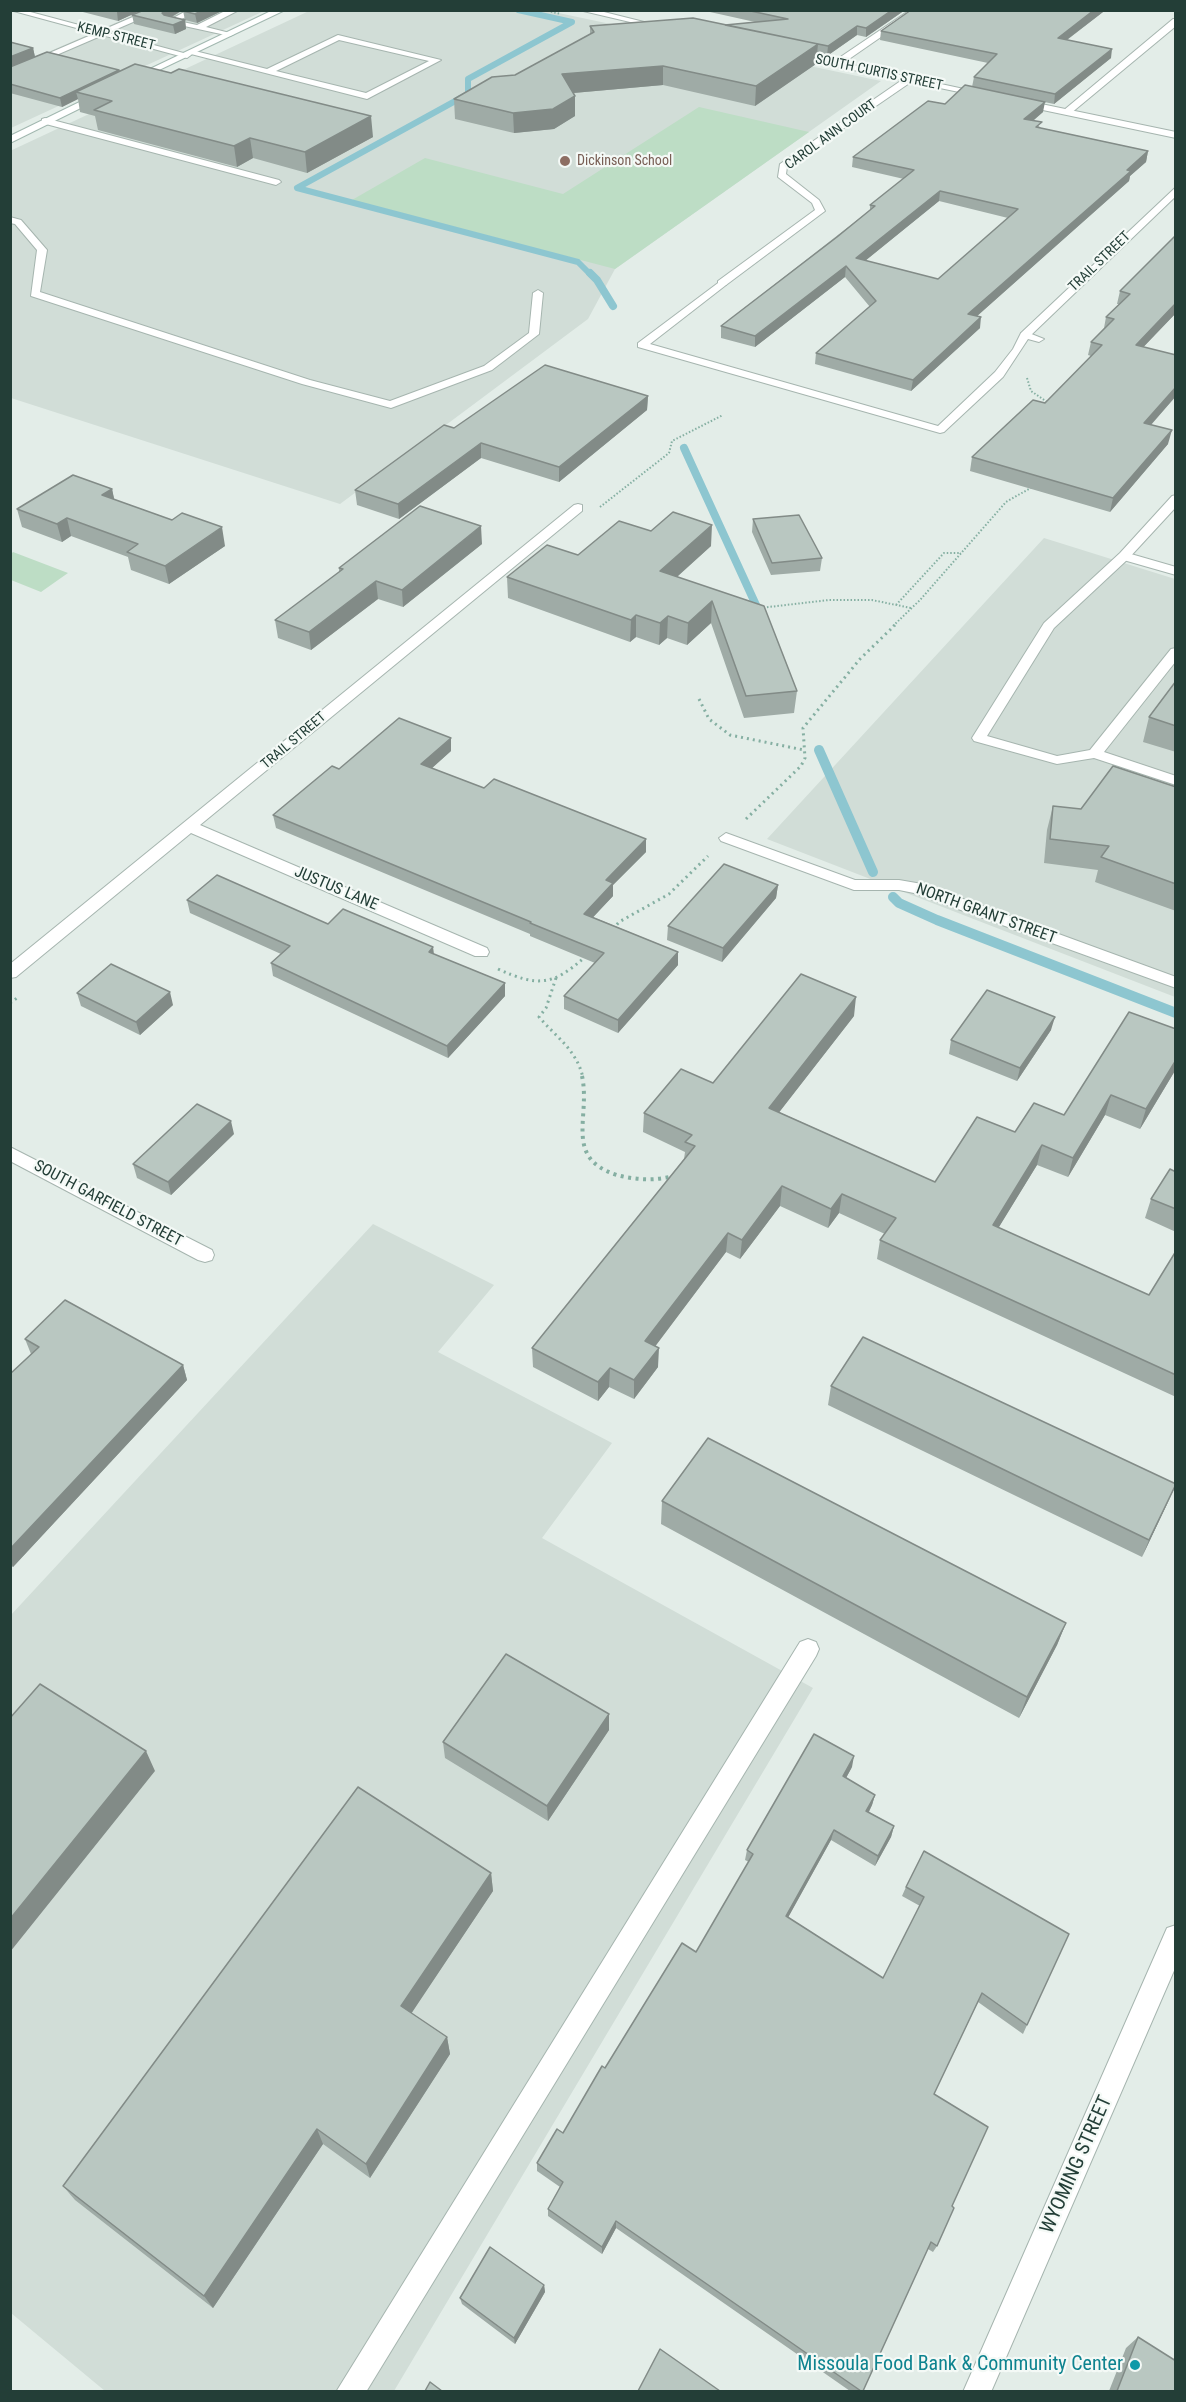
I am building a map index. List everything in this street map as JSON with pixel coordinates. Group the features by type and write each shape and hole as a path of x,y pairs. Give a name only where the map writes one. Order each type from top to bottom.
{"street":[{"name":"KEMP STREET","path":"11,10 367,96 437,60 338,37 268,72"},
{"path":"10,73 106,34 157,10"},
{"path":"195,10 170,22 230,34"},
{"path":"197,28 235,10"},
{"path":"122,84 281,10"},
{"path":"583,10 610,13 667,28"},
{"path":"836,64 916,10"},
{"path":"1067,112 1176,21"},
{"name":"SOUTH CURTIS STREET","path":"780,52 988,95"},
{"name":"CAROL ANN COURT","path":"722,283 820,211 816,202 780,175 783,166 909,79"},
{"path":"10,140 111,89"},
{"path":"1010,100 1176,135"},
{"path":"45,121 276,183"},
{"name":"TRAIL STREET","path":"722,283 642,345 940,430 1006,366 1018,351 1025,335 1176,190"},
{"path":"10,220 18,222 42,250 35,294 306,382 391,405 488,369 534,334 538,293"},
{"path":"1025,335 1039,339"},
{"path":"1176,499 1124,556 1049,626 980,738 1057,760 1095,754 1176,781"},
{"name":"TRAIL STREET","path":"10,974 578,508"},
{"path":"1124,556 1176,571"},
{"path":"1095,754 1176,652"},
{"path":"1160,673 1176,678"},
{"name":"JUSTUS LANE","path":"191,827 481,952"},
{"name":"NORTH GRANT STREET","path":"726,838 854,885 899,885 917,888 1176,983"},
{"name":"SOUTH GARFIELD STREET","path":"10,1153 204,1255"},
{"path":"350,2391 808,1648"},
{"name":"WYOMING STREET","path":"977,2391 1176,1938"}],"path":[{"path":"1039,339 1027,364 1027,383 1038,398 1056,407"},
{"path":"593,513 669,453 672,441 723,416"},
{"path":"611,930 619,922 669,894 801,766 805,758 803,728 860,659 911,609 1006,502 1038,484"},
{"path":"896,605 944,553 961,553"},
{"path":"757,608 829,600 872,600 911,609"},
{"path":"699,699 709,718 730,735 804,750"},
{"path":"481,952 493,968 520,980 542,984 569,972 588,954"},
{"path":"556,978 546,1008 539,1017 572,1050 580,1067 586,1097 581,1146 590,1163 612,1174 636,1178 667,1179 682,1173"}],"shaded area":[{"path":"143,11 264,11 11,128 11,68"},
{"path":"309,11 549,11 881,81 615,269 588,319 340,504 11,398 10,151"},
{"path":"1044,538 1175,579 1175,997 767,839"},
{"path":"373,1224 494,1285 438,1352 612,1443 542,1538 813,1688 394,2391 105,2391 11,2313 10,1616"}],"green space":[{"path":"699,107 809,132 615,269 352,200 425,158 563,194"},
{"path":"13,552 68,573 41,592 11,580 11,554"}],"building":[{"path":"144,10 166,10 162,13 164,15 185,20 173,25 132,15"},
{"path":"203,10 195,14 183,11"},
{"path":"746,10 892,10 866,28 857,26 828,46 725,25 788,19"},
{"path":"911,10 1094,10 1058,38 1112,49 1055,94 974,77 997,54 881,31"},
{"path":"693,18 818,44 756,86 663,66 562,74 575,96 553,109 513,113 454,99 492,77 515,75 594,32 590,26"},
{"path":"10,42 33,48 10,57"},
{"path":"47,52 119,70 60,98 10,84 10,67"},
{"path":"135,64 171,73 179,69 371,116 305,152 250,138 234,146 94,110 112,101 76,92"},
{"path":"965,85 1045,102 1024,119 1042,122 1036,127 1148,151 1127,170 1131,171 968,314 981,317 913,380 816,353 876,301 846,266 755,336 721,326 837,237 875,206 870,205 914,170 853,157 928,101 945,104","holes":["940,191 1018,209 938,279 856,258"]},
{"path":"1176,235 1176,303 1136,345 1176,355 1176,387 1144,423 1172,430 1113,498 972,457 1033,400 1045,403 1102,345 1091,342 1114,319 1106,317 1130,294 1120,291"},
{"path":"545,365 648,396 559,467 481,443 398,504 355,490 444,425 454,428"},
{"path":"73,475 112,489 102,495 172,520 182,513 222,527 165,566 127,552 138,544 67,518 57,524 17,509"},
{"path":"420,506 481,526 402,590 376,581 309,632 275,620 343,569 339,568"},
{"path":"673,512 712,525 660,571 764,606 797,691 746,696 712,601 688,623 668,616 660,623 636,615 631,620 507,577 547,545 578,555 619,521 651,531"},
{"path":"799,515 822,558 772,563 753,519"},
{"path":"1176,681 1176,726 1149,717"},
{"path":"399,718 451,738 421,764 484,788 494,779 646,839 606,880 613,883 584,914 678,952 618,1020 564,996 604,953 273,815 332,766 339,769"},
{"path":"1113,766 1176,787 1176,884 1101,857 1109,846 1050,839 1053,806 1081,809"},
{"path":"724,864 778,885 723,948 668,926"},
{"path":"217,875 328,924 343,909 433,947 429,952 505,983 447,1046 271,963 290,946 187,900"},
{"path":"111,964 170,992 136,1022 77,993"},
{"path":"801,974 856,997 769,1108 935,1182 977,1117 1015,1132 1034,1103 1064,1115 1129,1012 1176,1029 1176,1060 1146,1109 1111,1095 1073,1158 1042,1145 993,1225 1149,1295 1176,1251 1176,1375 880,1240 896,1218 842,1194 831,1209 782,1186 742,1240 728,1233 645,1341 659,1348 634,1380 610,1368 598,1382 532,1348 695,1146 685,1142 692,1135 644,1113 681,1069 713,1083"},
{"path":"987,990 1055,1017 1020,1068 951,1040"},
{"path":"197,1104 231,1121 168,1182 133,1164"},
{"path":"1170,1169 1176,1172 1176,1209 1151,1199"},
{"path":"65,1300 183,1365 10,1549 10,1374 39,1347 25,1339"},
{"path":"863,1337 1176,1484 1149,1540 831,1386"},
{"path":"708,1438 1066,1623 1027,1697 662,1501"},
{"path":"506,1654 609,1714 547,1806 443,1742"},
{"path":"40,1684 146,1751 10,1919 10,1718"},
{"path":"814,1734 854,1756 843,1776 875,1795 866,1811 894,1826 878,1856 834,1830 786,1916 883,1978 924,1897 906,1887 924,1851 1069,1934 1027,2025 982,1993 934,2094 988,2127 952,2206 954,2208 937,2246 931,2242 863,2391 616,2221 602,2247 548,2209 563,2182 537,2163 557,2129 563,2133 602,2066 605,2068 682,1943 696,1952 753,1854 747,1850"},
{"path":"358,1787 491,1873 401,2006 447,2037 366,2164 317,2129 204,2296 63,2186"},
{"path":"490,2247 544,2285 514,2338 460,2298"},
{"name":"Missoula Food Bank & Community Center","path":"1138,2337 1176,2361 1176,2391 1117,2391"},
{"path":"660,2349 720,2391 638,2391"},
{"path":"430,2382 442,2391 425,2391"}],"waterway":[{"path":"518,10 572,22 468,79 468,94 297,188 578,262 591,275"},
{"path":"590,273 613,306"},
{"path":"684,448 761,616"},
{"path":"819,750 873,872"},
{"path":"893,897 899,903 937,920 1176,1013"}],"place":[{"name":"Dickinson School","path":"565,161"},
{"name":"Missoula Food Bank & Community Center","path":"1135,2365"}]}
